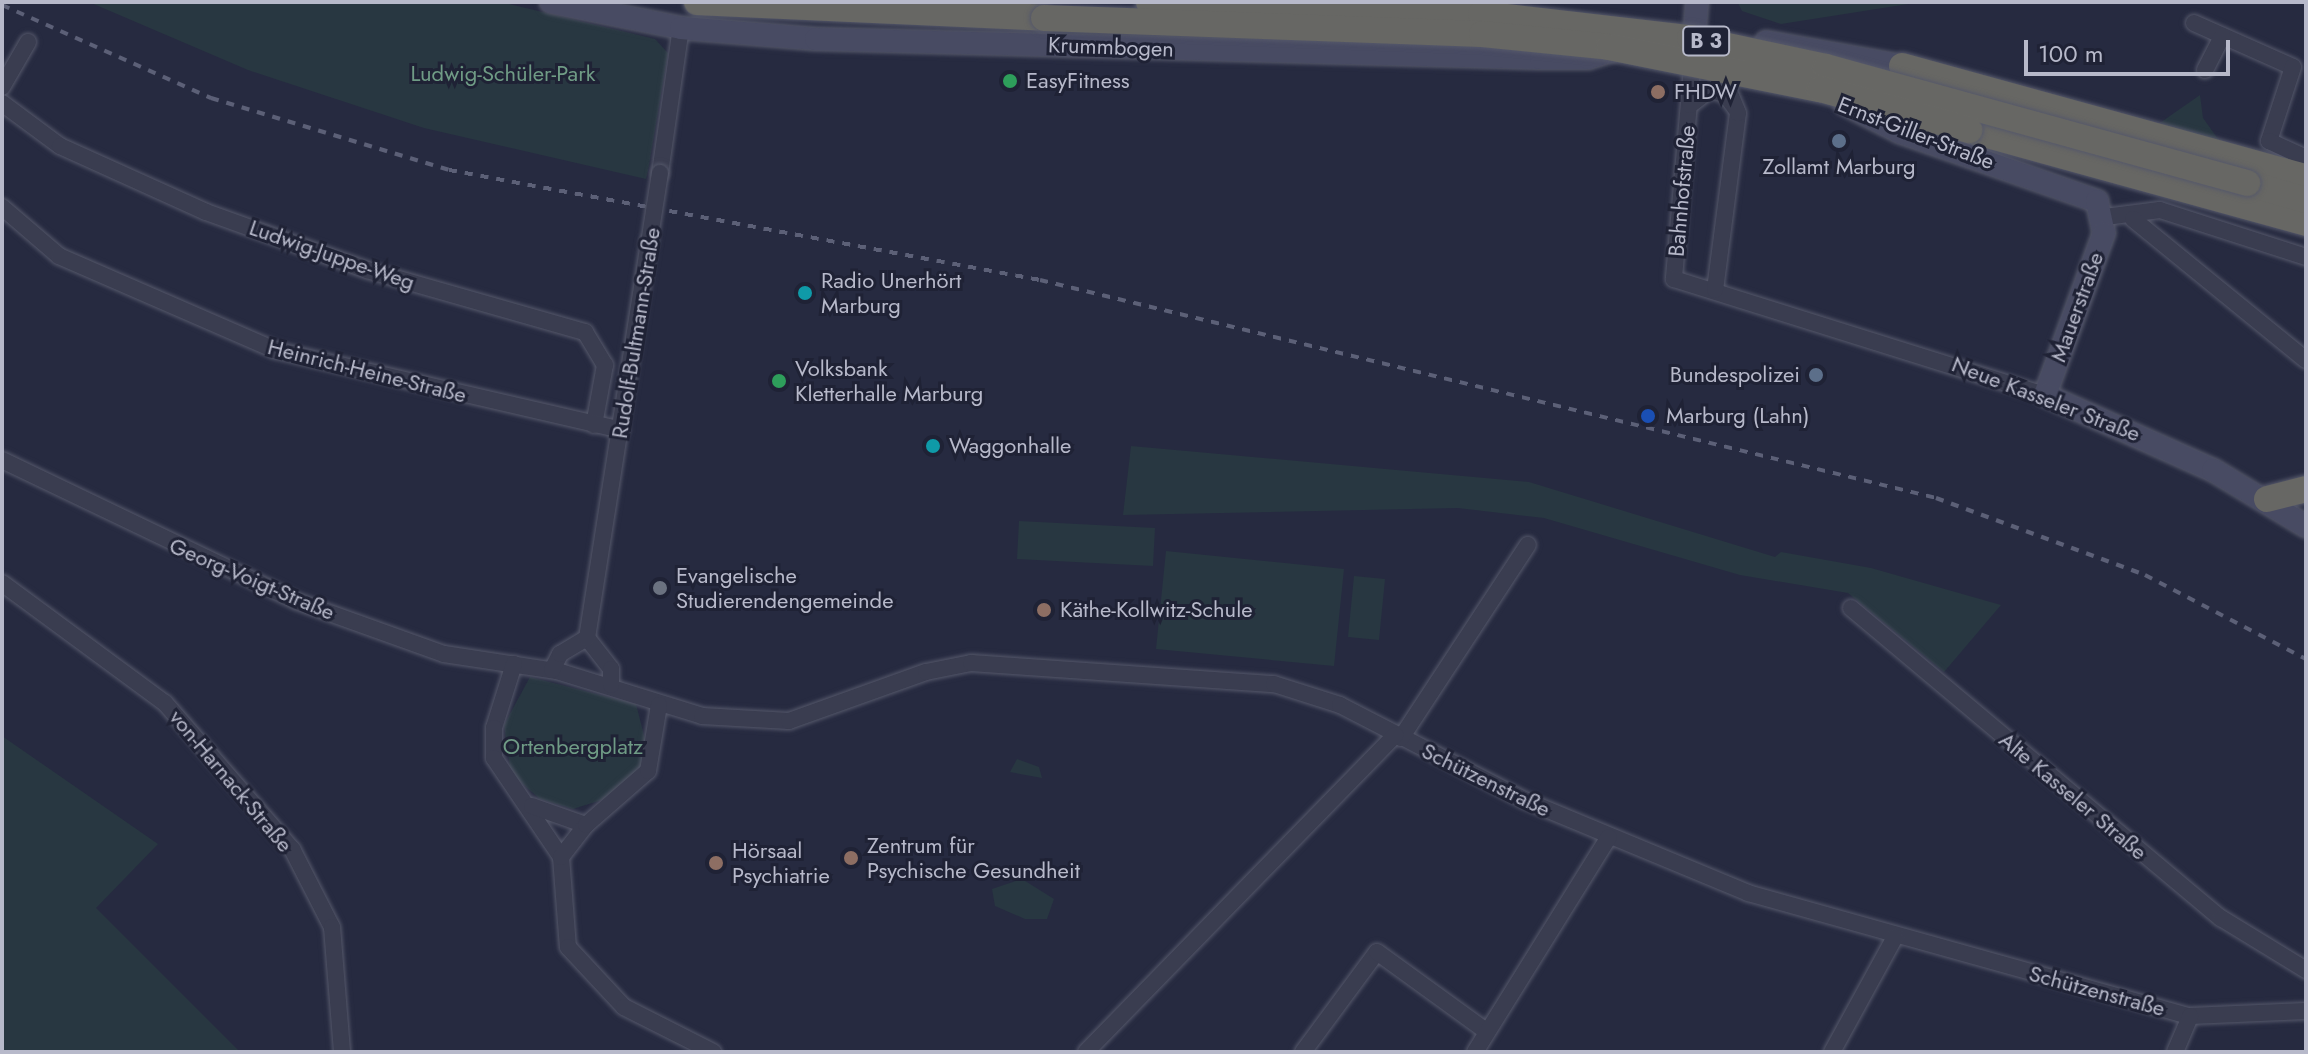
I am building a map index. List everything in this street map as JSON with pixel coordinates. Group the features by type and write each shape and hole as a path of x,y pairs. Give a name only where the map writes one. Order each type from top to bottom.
{"highway":[{"name":"B 3","path":"697,2 1482,34 1609,47 1820,89 2247,199 2306,200"},
{"name":"B 3","path":"1149,2 1481,14 1690,38 1868,78 2247,199 2306,223"},
{"path":"1439,4 1612,32"},
{"path":"1902,66 2306,177"},
{"path":"2247,199 2306,237"},
{"path":"2267,499 2306,491 2302,519"}],"main road":[{"name":"Krummbogen","path":"551,2 681,28 816,39 1541,58 1588,58 1696,27"},
{"name":"Krummbogen","path":"1541,58 1612,32 1696,27"},
{"path":"1696,27 1902,66 1950,149"},
{"name":"Ernst-Giller-Straße","path":"1696,27 1722,74 1855,107 1950,149 2074,190 2097,201 2105,217"},
{"name":"Mauerstraße","path":"2045,395 2105,217"},
{"name":"Neue Kasseler Straße","path":"2045,395 2267,499 2302,519"}],"street":[{"path":"2194,23 2293,67 2269,141 2306,158"},
{"name":"Bahnhofstraße","path":"1696,27 1674,279 1770,307"},
{"name":"Rudolf-Bultmann-Straße","path":"587,638 681,28"},
{"path":"2205,70 2222,36"},
{"path":"2,87 28,42"},
{"name":"Bahnhofstraße","path":"1715,290 1738,113 1722,74"},
{"name":"Bahnhofstraße","path":"1689,106 1710,90 1725,94 1738,113"},
{"name":"Ludwig-Juppe-Weg","path":"2,103 60,146 206,212 367,270 585,332 605,365 594,425"},
{"name":"Heinrich-Heine-Straße","path":"2,207 85,269 275,350 621,430"},
{"path":"2105,217 2133,219 2160,210 2306,257"},
{"path":"2133,219 2306,360"},
{"name":"Neue Kasseler Straße","path":"1770,307 2045,395"},
{"name":"Georg-Voigt-Straße","path":"2,460 296,601 444,654 514,664"},
{"path":"1086,1052 1398,737 1528,545"},
{"name":"von-Harnack-Straße","path":"2,583 165,703 292,849 332,927 342,1052"},
{"name":"Alte Kasseler Straße","path":"1851,608 2221,918 2306,970"},
{"path":"552,670 560,654 587,638 611,669 611,685"},
{"name":"Schützenstraße","path":"659,705 741,722 789,721 939,668 1009,662 1274,684 1325,698 1398,737 1609,837 1748,893 1895,937 2190,1016 2305,1005"},
{"path":"561,857 586,825 648,771 659,705 611,685 514,664 494,728 494,758 561,857 562,924 574,958 624,1007 713,1052"},
{"path":"527,803 586,825"},
{"path":"1475,1052 1609,837"},
{"path":"1832,1052 1895,937"},
{"path":"1303,1052 1377,952 1486,1031"},
{"path":"2175,1052 2190,1016"}],"green space":[{"name":"Ludwig-Schüler-Park","path":"89,2 501,2 655,39 668,53 646,179 424,128 248,70"},
{"path":"1921,2 1781,24 1742,11 1738,3"},
{"path":"2200,95 2203,118 2223,146 2154,127"},
{"path":"1131,446 1529,482 1775,557 1781,552 1871,568 2001,605 1944,672 1848,593 1740,575 1544,518 1458,508 1123,515"},
{"path":"1019,521 1155,528 1153,566 1017,559"},
{"path":"1166,551 1344,569 1334,666 1156,649"},
{"path":"1354,576 1385,579 1379,640 1348,637"},
{"name":"Ortenbergplatz","path":"530,677 636,704 646,743 641,767 621,794 573,809 540,799 511,774 504,725"},
{"path":"2,736 158,844 96,908 240,1052 2,1052"},
{"path":"1017,759 1039,767 1042,778 1010,772"},
{"path":"1022,879 1054,899 1047,919 1025,919 995,906 992,889"}],"railway":[{"path":"2,5 211,98 449,170 1040,280 1936,498 2145,575 2306,659"}],"place":[{"name":"EasyFitness","path":"1010,81"},
{"name":"FHDW","path":"1658,92"},
{"name":"Zollamt Marburg","path":"1839,141"},
{"name":"Radio Unerhört Marburg","path":"805,293"},
{"name":"Bundespolizei","path":"1816,375"},
{"name":"Volksbank Kletterhalle Marburg","path":"779,381"},
{"name":"Marburg (Lahn)","path":"1648,416"},
{"name":"Waggonhalle","path":"933,446"},
{"name":"Evangelische Studierendengemeinde","path":"660,588"},
{"name":"Käthe-Kollwitz-Schule","path":"1044,610"},
{"name":"Zentrum für Psychische Gesundheit","path":"851,858"},
{"name":"Hörsaal Psychiatrie","path":"716,863"}]}
